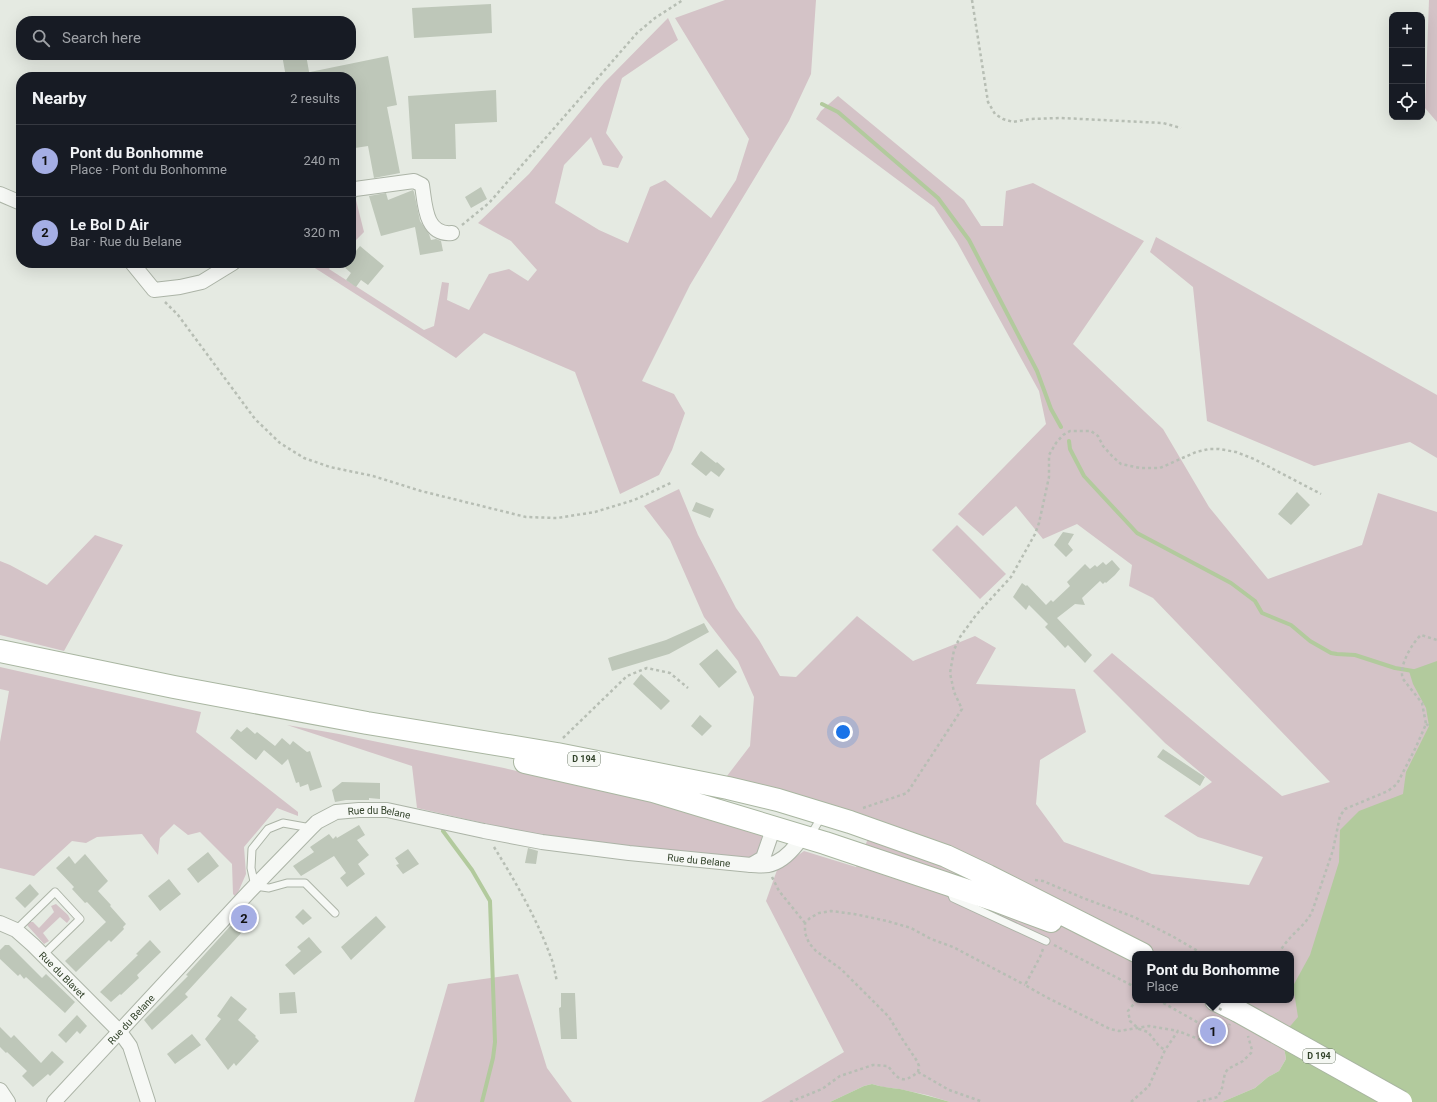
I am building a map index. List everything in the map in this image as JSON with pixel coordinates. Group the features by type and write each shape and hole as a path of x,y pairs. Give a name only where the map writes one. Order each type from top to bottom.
{"main road":[{"name":"D 194","path":"1132,958 1078,931 992,899 948,884 803,841 653,791 459,747 112,682 0,651 174,688 366,723 557,754 728,788 778,800 946,856 1136,951"},
{"name":"D 194","path":"1220,1003 1230,1010 1401,1102"}],"street":[{"path":"356,189 414,181 422,185 429,221 436,230 444,234 452,233"},
{"path":"0,194 16,201"},
{"path":"138,268 154,290 180,287 202,282 225,268"},
{"name":"Rue du Belane","path":"54,1102 311,828 317,822 336,812 387,810 484,831 558,844 629,853 766,866"},
{"path":"751,865 763,858 771,835"},
{"path":"766,866 772,864 787,854 803,841"},
{"name":"Rue du Blavet","path":"0,924 16,930 120,1032 130,1046 148,1102"},
{"path":"0,1090 8,1102"}],"lane":[{"path":"803,841 823,814"},
{"path":"311,828 283,823 268,829 252,849 251,868 255,886 269,888 287,883 305,883 335,913"},
{"path":"948,884 953,898 1046,941"},
{"path":"16,930 55,892 80,919 43,955"}],"path":[{"path":"452,233 489,203 637,33 655,18 683,0"},
{"path":"972,0 988,102 995,114 1003,119 1013,122 1030,119 1061,118 1163,123 1181,128"},
{"path":"154,290 178,315 255,419 280,443 304,458 330,467 373,476 421,491 526,518 557,518 595,512 634,500 673,482"},
{"path":"856,810 907,794 962,709 954,692 950,673 954,650 960,637 976,615 1011,577 1035,534 1039,523 1049,477 1049,455 1063,435 1070,431 1091,431 1098,436 1103,446 1121,464 1140,468 1160,468 1196,452 1209,449 1236,452 1254,459 1321,494"},
{"path":"1281,951 1286,942 1312,912 1333,850 1340,816 1345,809 1388,791 1396,784 1416,747 1426,724 1422,703 1402,679 1401,675 1404,660 1416,639 1420,635 1437,640"},
{"path":"557,754 564,736 627,676 647,668 670,673 688,688"},
{"path":"1426,724 1431,728"},
{"path":"484,831 513,877 536,922 551,957 557,982"},
{"path":"766,866 779,891 805,923"},
{"path":"1028,879 1043,881 1134,917 1198,951"},
{"path":"790,1102 822,1089 840,1076 873,1065 888,1066 896,1077 902,1079 911,1078 918,1072 919,1066 917,1060 900,1037 889,1017 841,969 816,951 809,943 804,933 805,923 819,913 831,911 854,914 911,928 931,939 953,947 1025,984 1046,997 1110,1029 1119,1031 1139,1029 1149,1026 1178,1031 1211,1044 1216,1044 1230,1010"},
{"path":"1025,984 1040,957 1046,941 1132,985"},
{"path":"1135,1003 1128,1011 1130,1021 1139,1029 1148,1032 1159,1046 1165,1050"},
{"path":"1163,1003 1213,1031"},
{"path":"1197,1102 1218,1097 1222,1088 1224,1073 1251,1053 1252,1050 1248,1030"},
{"path":"1131,1102 1149,1086 1165,1050 1178,1031"},
{"path":"918,1072 949,1090 983,1102"}],"shaded area":[{"path":"725,0 816,0 811,74 789,121 690,285 642,381 674,394 685,413 672,450 659,475 620,494 575,372 484,333 456,358 315,268 330,268 329,269 424,330 434,326 442,282 449,283 447,300 469,310 489,274 509,269 528,281 537,270 511,241 478,223 529,174 604,83 668,18 678,40 622,78 606,133 623,157 618,168 603,165 591,137 564,165 555,203 599,230 628,243 650,187 665,180 711,218 736,180 749,139 675,18"},
{"path":"1429,0 1437,0 1437,122 1425,108"},
{"path":"838,96 964,200 981,226 1003,226 1006,191 1033,183 1144,241 1073,344 1163,429 1209,507 1268,579 1362,545 1378,493 1437,512 1437,924 1284,1047 1286,1059 1279,1071 1268,1077 1255,1088 1222,1102 950,1102 927,1095 872,1084 864,1086 830,1102 761,1102 844,1052 766,901 777,870 804,851 856,867 876,820 727,776 750,746 754,697 738,661 704,617 670,540 644,506 679,489 698,535 736,608 759,640 780,676 796,677 857,616 913,661 975,636 996,648 976,684 1075,689 1086,732 1040,760 1036,804 1064,842 1152,874 1249,885 1263,857 1198,837 1164,816 1212,782 1165,743 1093,671 1112,653 1282,796 1330,782 1153,598 1129,586 1132,565 1077,524 1043,539 1016,506 983,536 958,514 1046,424 1039,391 957,242 934,207 816,119 821,111"},
{"path":"356,200 364,232 356,240"},
{"path":"1156,237 1437,395 1437,458 1410,442 1314,466 1207,421 1193,287 1150,252"},
{"path":"957,525 1006,574 980,599 932,550"},
{"path":"95,535 123,545 64,651 0,635 0,561 47,585"},
{"path":"1437,661 1437,1102 1222,1102 1255,1088 1268,1077 1279,1071 1286,1059 1284,1047 1286,1031 1298,1017 1294,984 1310,955 1339,862 1340,830 1359,811 1403,794 1406,772 1429,726 1426,708 1413,684 1409,671"},
{"path":"0,667 201,712 196,732 298,812 298,816 277,808 244,847 246,874 236,897 233,894 232,864 200,832 188,835 174,824 160,838 158,855 142,834 97,837 86,843 72,841 34,876 0,868 0,742 9,691 0,689"},
{"path":"287,725 339,734 504,768 648,801 763,834 757,853 749,858 545,837 417,808 412,766"},
{"path":"56,904 68,915 70,919 67,923 60,917 43,933 49,941 44,944 27,925 28,922 33,922 39,928 54,912 51,906"},
{"path":"518,974 547,1068 572,1102 414,1102 448,984"},
{"path":"872,1084 900,1089 950,1102 830,1102 864,1086"}],"building":[{"path":"491,4 492,33 414,38 412,8"},
{"path":"388,56 397,105 387,107 400,173 374,178 368,146 356,148 356,72 310,72"},
{"path":"283,60 307,60 309,72 285,72"},
{"path":"496,90 497,122 455,124 456,159 412,159 408,96"},
{"path":"481,187 487,199 471,208 465,197"},
{"path":"413,190 420,221 429,234 431,240 436,239 441,241 443,251 420,255 415,227 381,236 369,196 386,193 388,200"},
{"path":"360,246 384,266 368,285 361,280 356,287 346,280 351,273 345,268 356,268 356,251"},
{"path":"701,451 725,469 719,477 711,471 706,476 691,464"},
{"path":"1297,492 1310,505 1291,525 1278,514"},
{"path":"696,502 714,509 710,518 692,511"},
{"path":"1063,532 1074,534 1068,544 1073,550 1066,557 1054,545"},
{"path":"1112,560 1120,569 1115,575 1106,583 1105,582 1103,584 1100,581 1082,598 1085,605 1075,604 1057,618 1092,655 1085,663 1068,645 1065,648 1045,627 1048,624 1029,605 1026,610 1013,597 1022,583 1026,586 1027,585 1046,605 1051,600 1053,602 1070,586 1067,582 1085,564 1090,569 1095,565 1097,567 1103,562 1106,565"},
{"path":"704,623 709,632 669,654 612,671 608,658 666,640"},
{"path":"717,649 737,672 719,688 699,664"},
{"path":"641,674 670,701 661,710 633,684"},
{"path":"700,715 712,726 702,736 691,726"},
{"path":"247,727 255,734 257,732 275,746 282,738 290,745 293,741 307,752 310,751 322,787 310,791 308,784 300,787 299,782 296,783 288,759 282,765 264,750 256,760 247,753 230,738 237,729 241,732"},
{"path":"1163,749 1205,777 1200,786 1157,757"},
{"path":"342,782 380,783 380,799 369,798 369,800 346,800 335,802 332,790"},
{"path":"359,825 365,835 357,840 369,855 358,864 365,874 347,887 340,878 346,873 334,856 301,876 293,866 314,852 310,847 329,834 333,839 336,836 337,838"},
{"path":"528,848 538,851 536,864 525,863"},
{"path":"408,849 419,864 403,874 396,865 399,864 395,858"},
{"path":"208,852 219,866 198,883 187,869"},
{"path":"85,854 108,881 98,891 126,924 123,927 124,929 111,942 109,940 76,972 65,961 106,922 72,889 74,887 56,868 69,856 75,864"},
{"path":"169,879 181,894 160,911 148,896"},
{"path":"30,884 39,894 25,908 15,898"},
{"path":"303,909 312,918 303,925 295,917"},
{"path":"376,916 386,927 351,960 341,947"},
{"path":"233,923 243,931 185,994 188,997 152,1030 144,1020 188,976 186,975"},
{"path":"309,937 322,952 294,975 285,965 301,951 297,947"},
{"path":"150,940 161,952 137,975 139,978 111,1002 100,992 138,955 136,954"},
{"path":"5,945 9,945 42,978 46,974 75,1002 65,1013 26,977 24,979 20,974 18,976 0,959 0,950"},
{"path":"295,992 297,1013 280,1014 279,993"},
{"path":"561,993 575,993 577,1039 561,1039 559,1008 561,1007"},
{"path":"231,996 247,1009 238,1020 256,1036 255,1037 259,1041 236,1066 234,1063 228,1070 205,1039 221,1019 217,1016"},
{"path":"77,1015 87,1026 80,1034 77,1031 66,1043 58,1035"},
{"path":"0,1027 11,1038 14,1035 41,1063 52,1051 64,1062 50,1076 48,1074 33,1087 22,1076 27,1071 0,1047"},
{"path":"192,1034 201,1045 175,1064 167,1054"}],"waterway":[{"path":"822,104 838,112 938,198 969,240 1037,371 1051,409 1061,427"},
{"path":"1069,441 1070,449 1084,476 1137,533 1231,583 1255,601 1262,613 1291,625 1310,641 1331,653 1355,655 1395,668 1413,671"},
{"path":"443,831 472,870 490,901 495,1042 493,1058 482,1102"}],"place":[{"name":"Le Bol D Air","path":"244,918"},
{"name":"Pont du Bonhomme","path":"1213,1031"}]}
